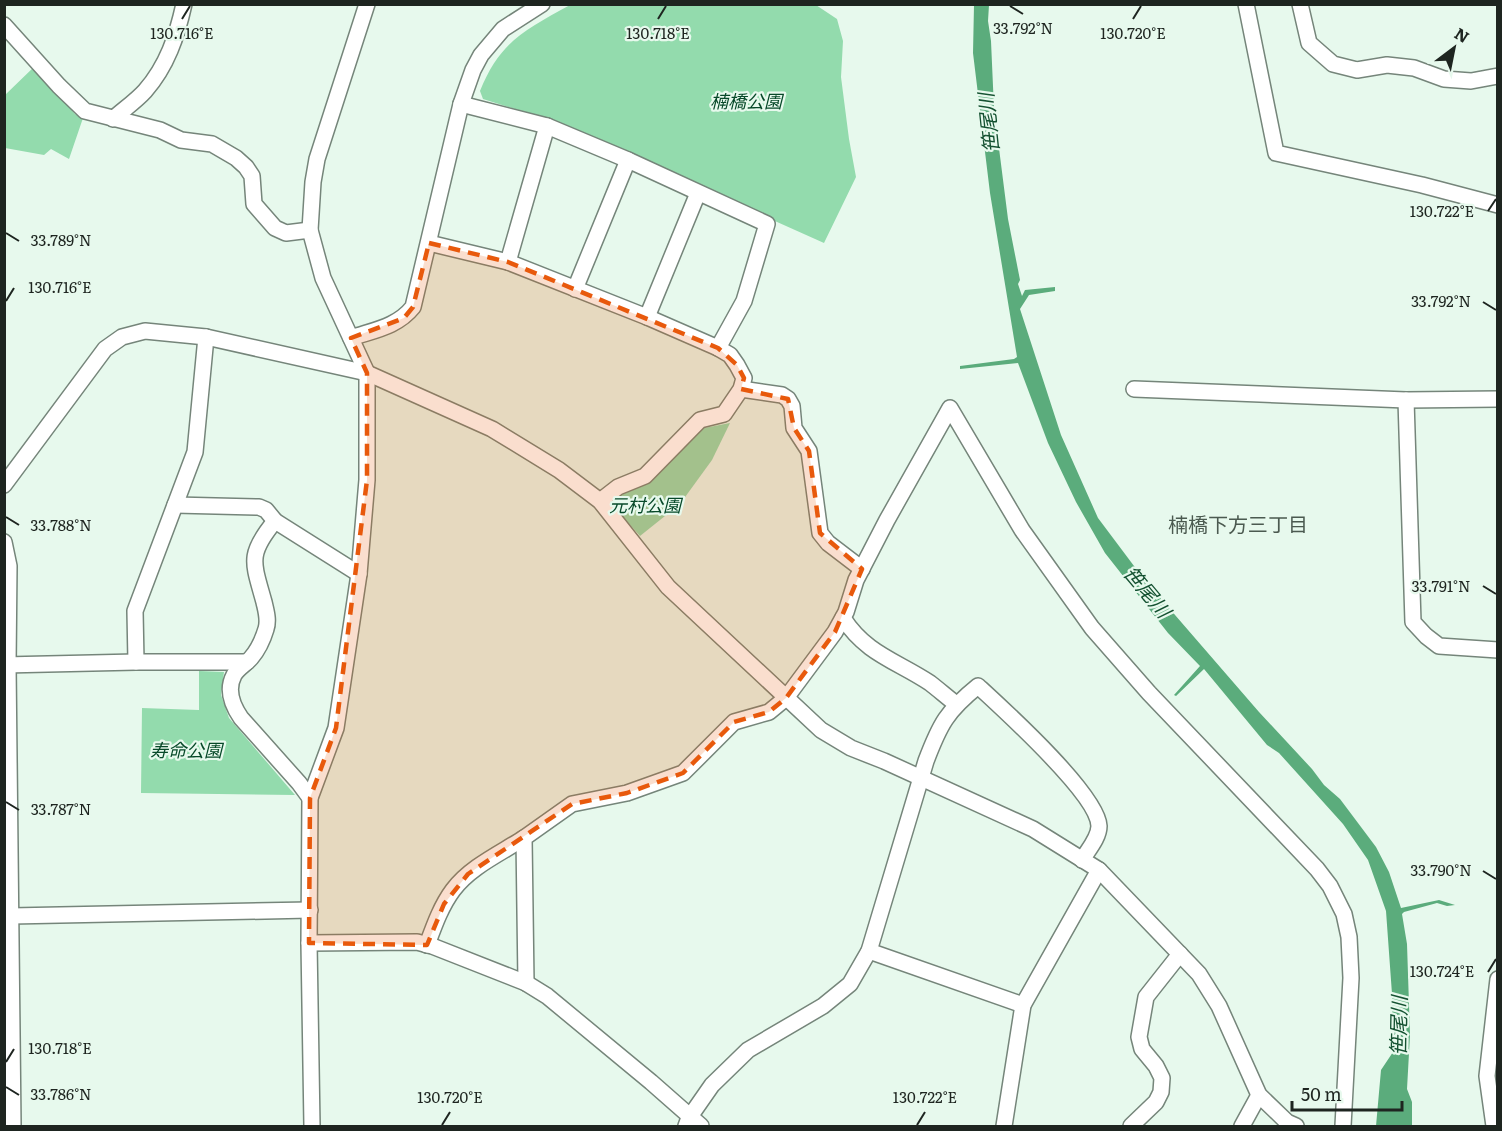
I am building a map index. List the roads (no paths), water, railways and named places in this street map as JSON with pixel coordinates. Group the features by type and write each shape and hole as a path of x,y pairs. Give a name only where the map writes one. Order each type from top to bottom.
{"street":[{"path":"113,119 144,91 164,64 177,36 184,4"},
{"path":"312,1126 309,943 310,798 336,728 359,574 367,480 366,372 323,278 310,230 317,159 367,4"},
{"path":"351,338 404,318 413,307 461,104 473,70 491,41 503,28 542,4"},
{"path":"1246,4 1276,153 1422,185 1497,205"},
{"path":"1300,4 1310,43 1333,64 1357,70 1387,65 1405,67 1444,79 1471,81 1497,76"},
{"path":"4,25 84,111 160,130 181,140 212,144 236,158 246,167 252,176 255,204 275,228 286,233 310,230"},
{"path":"461,104 547,126 628,160 767,224 744,301 718,348"},
{"path":"508,262 547,126"},
{"path":"575,289 628,160"},
{"path":"647,317 698,193"},
{"path":"429,243 508,262 647,317 718,348 730,356 737,365 744,378 741,389 724,414 700,420 645,476 618,487 600,501"},
{"path":"4,484 105,349 122,337 145,331 206,337 366,372 492,429 559,470 600,501 668,587 821,730 851,747 1033,829 1100,870 1199,974 1219,1006 1259,1095 1287,1122 1296,1126"},
{"path":"136,662 135,611 195,452 206,337"},
{"path":"741,389 782,394 788,399 792,406 794,428 809,451 820,532 828,543 862,569"},
{"path":"1134,389 1406,400 1497,399"},
{"path":"1406,400 1413,622 1439,646 1497,650"},
{"path":"427,945 444,904 453,889 468,874 572,804 627,793 683,773 734,722 769,712 786,698 843,618 862,569 891,512 950,408 1022,530 1092,628 1149,693 1317,869 1330,886 1344,914 1350,947 1352,978 1343,1126"},
{"path":"175,505 259,507 266,510 275,521 359,574"},
{"path":"275,521 261,538 255,551 254,563 267,615 266,628 260,645 234,675 230,695 235,709 310,798"},
{"path":"4,542 9,566 6,665 13,1126"},
{"path":"843,618 853,633 866,645 929,683 956,704"},
{"path":"6,665 247,662"},
{"path":"309,943 407,942 427,945 526,983 547,996 651,1082 692,1124 712,1085 748,1050 823,1006 850,984 869,951 936,732 956,704 978,686 1052,757 1090,804 1099,826 1097,835 1082,860"},
{"path":"524,838 526,983"},
{"path":"1004,1126 1023,1005 1100,870"},
{"path":"11,916 310,910"},
{"path":"869,951 1023,1005"},
{"path":"1131,1126 1156,1102 1161,1092 1162,1078 1156,1066 1142,1049 1139,1037 1146,997 1180,954"},
{"path":"1494,1126 1488,1076 1497,979"},
{"path":"1242,1126 1259,1095"}],"water":[{"name":"笹尾川","path":"974,5 989,5 994,109 1008,219 1020,280 1018,284 1022,296 1025,290 1055,287 1055,291 1029,295 1020,309 1061,435 1098,518 1143,578 1324,785 1340,799 1376,847 1389,872 1401,908 1439,900 1455,905 1447,906 1437,903 1402,914 1407,944 1410,1035 1407,1089 1412,1102 1412,1126 1376,1126 1381,1070 1393,1052 1392,994 1386,911 1368,860 1343,824 1279,753 1267,745 1204,669 1176,696 1174,695 1200,666 1168,633 1105,553 1076,502 1048,443 1018,363 960,369 960,366 1017,357 990,193 973,53"}],"waterway":[{"path":"4,1100 5,1126"}],"district":[{"name":"楠橋下方三丁目","path":"1238,525"}],"park label":[{"name":"楠橋公園","path":"746,102"},
{"name":"元村公園","path":"645,506"},
{"name":"寿命公園","path":"186,751"}]}
